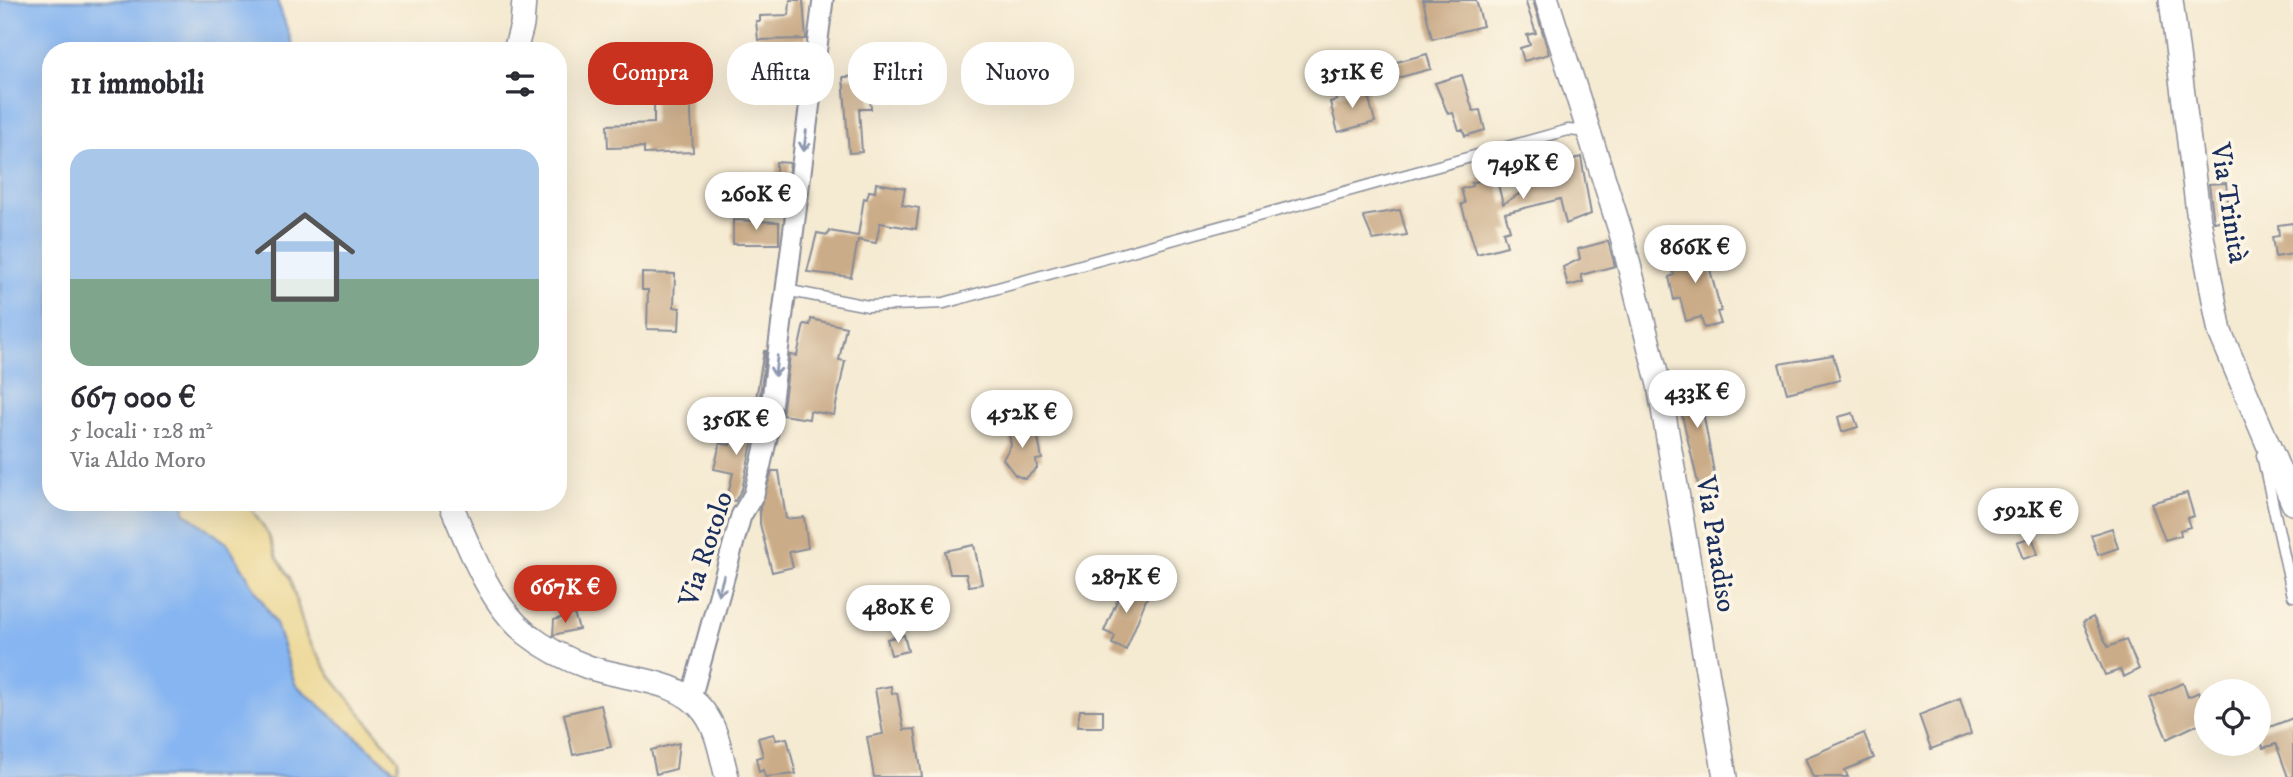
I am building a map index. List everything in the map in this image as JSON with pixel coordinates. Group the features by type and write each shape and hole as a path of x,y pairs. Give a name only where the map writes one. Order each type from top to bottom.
{"street":[{"path":"517,42 524,0"},
{"name":"Via Rotolo","path":"691,698 741,516 754,494 767,438 823,0"},
{"name":"Via Paradiso","path":"1547,0 1622,233 1660,385 1725,777"},
{"name":"Via Trinità","path":"2171,0 2199,220 2220,332 2293,503"},
{"path":"454,511 489,585 505,611 526,633 556,654 589,667 674,690 691,698 705,713 713,729 727,777"}],"lane":[{"path":"785,290 868,306 944,303 1568,130 1588,132"},
{"name":"Via Trinità","path":"2253,410 2293,596"}],"sand":[{"path":"253,511 290,578 307,638 332,678 398,759 397,772 295,684 276,624 228,544 184,512"}],"water":[{"path":"0,0 277,0 292,42 42,42 42,511 184,511 228,544 276,624 295,684 402,777 0,777"}],"building":[{"path":"790,0 803,0 806,39 758,40 756,21 760,21 760,16 789,15"},
{"path":"1423,0 1476,0 1483,26 1432,39"},
{"path":"1525,0 1533,0 1549,54 1524,61 1520,48 1530,45 1527,35 1536,33"},
{"path":"1427,54 1431,69 1397,78 1393,63"},
{"path":"1462,75 1473,111 1480,110 1485,130 1465,136 1463,130 1459,130 1453,113 1448,114 1435,83"},
{"path":"843,77 848,77 848,105 871,105 871,109 859,109 862,152 849,153"},
{"path":"1366,87 1375,122 1338,132 1330,102 1337,100 1336,95"},
{"path":"654,105 691,105 693,152 644,154 644,147 608,148 607,125 654,123"},
{"path":"1581,157 1591,214 1566,224 1560,199 1505,213 1510,230 1503,232 1507,246 1477,254 1461,204 1465,203 1461,189 1472,186 1471,183 1479,181 1478,177 1495,173 1503,204 1527,189 1524,177 1537,174 1534,169"},
{"path":"776,162 790,163 787,182 776,182"},
{"path":"876,183 905,188 902,205 919,208 916,229 880,223 876,243 858,240 851,277 807,272 817,233 828,235 829,231 858,236 864,198 867,199 869,191 875,192"},
{"path":"2226,183 2230,219 2214,222 2209,184"},
{"path":"1400,210 1407,235 1373,240 1363,216"},
{"path":"733,220 779,222 779,244 733,244"},
{"path":"2293,223 2293,254 2275,257 2272,237 2279,236 2278,225"},
{"path":"1608,241 1615,266 1581,275 1583,282 1568,286 1563,267 1580,259 1578,249"},
{"path":"1703,243 1721,311 1717,312 1721,324 1704,328 1701,317 1686,321 1680,298 1674,300 1669,277 1674,275 1667,252"},
{"path":"642,273 675,274 674,307 680,308 679,330 647,329 648,290 642,290"},
{"path":"811,319 846,327 839,360 845,361 834,415 810,411 809,419 782,415 790,355 797,356 804,324 810,325"},
{"path":"766,351 758,411 754,410"},
{"path":"1833,355 1840,380 1787,393 1779,364"},
{"path":"1695,377 1705,379 1708,393 1700,395 1717,489 1700,492 1674,381"},
{"path":"1853,413 1858,427 1842,432 1838,417"},
{"path":"1025,420 1028,434 1037,433 1042,459 1036,460 1037,468 1025,479 1015,475 1003,459 1011,445 1007,423"},
{"path":"734,422 756,426 742,489 735,501 727,499 733,473 714,469 720,443 730,445"},
{"path":"772,471 779,471 786,519 804,517 808,548 789,552 793,567 772,572 760,524 760,507"},
{"path":"2187,493 2194,516 2187,518 2190,527 2180,530 2181,535 2165,540 2151,503"},
{"path":"2112,528 2118,548 2098,555 2091,535"},
{"path":"2032,537 2038,554 2023,559 2017,542"},
{"path":"974,545 982,584 969,586 966,574 950,574 945,551"},
{"path":"1125,582 1149,592 1126,650 1112,644 1115,636 1104,631"},
{"path":"574,614 579,629 553,635 554,620"},
{"path":"2093,617 2108,647 2126,640 2139,669 2124,677 2120,670 2105,675 2083,622"},
{"path":"904,635 908,651 891,655 887,639"},
{"path":"2183,683 2188,697 2194,694 2194,726 2167,739 2150,698"},
{"path":"891,686 892,694 897,693 904,730 915,729 922,777 874,777 867,737 883,734 875,689"},
{"path":"1960,699 1971,734 1931,749 1919,715"},
{"path":"601,705 611,747 573,755 564,714"},
{"path":"1080,710 1103,710 1103,727 1077,727"},
{"path":"2293,718 2293,777 2288,777 2276,744 2271,746 2271,726"},
{"path":"1864,733 1874,758 1845,770 1848,777 1813,777 1805,758"},
{"path":"774,734 776,740 787,738 796,774 765,777 763,770 759,772 756,758 763,756 758,738"},
{"path":"679,743 676,769 656,774 651,750"}]}
